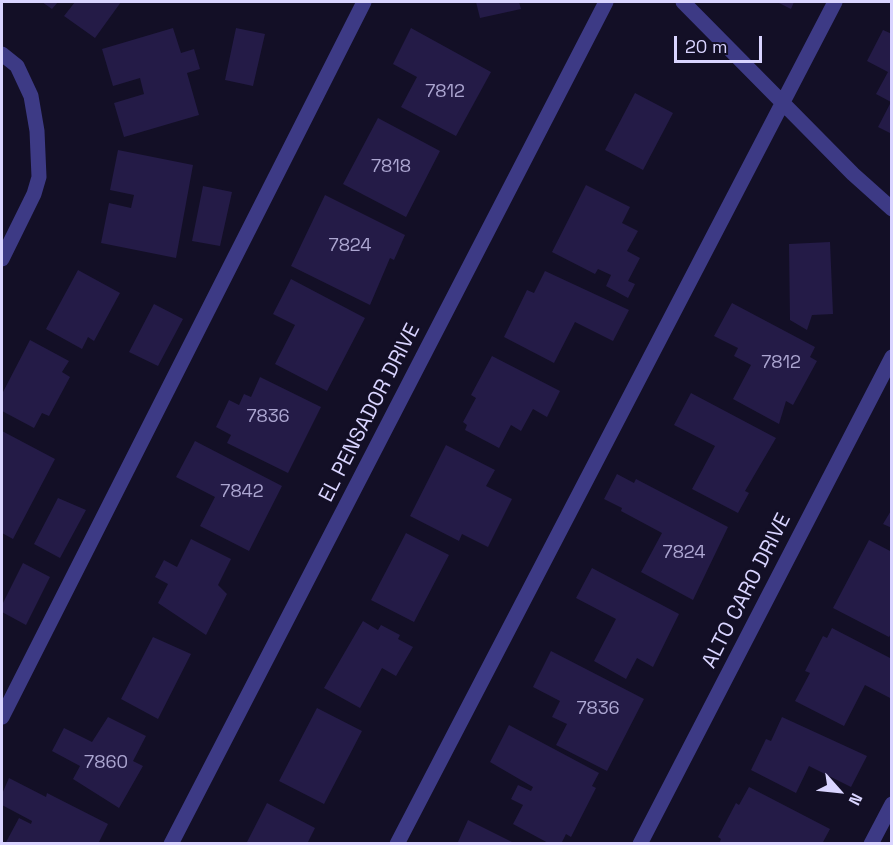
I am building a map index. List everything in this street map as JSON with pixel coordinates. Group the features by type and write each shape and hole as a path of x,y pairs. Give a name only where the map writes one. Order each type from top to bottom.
{"street":[{"path":"2,717 364,2"},
{"name":"EL PENSADOR DRIVE","path":"171,843 606,2"},
{"path":"682,2 853,174 891,209"},
{"path":"398,843 835,2"},
{"path":"2,54 17,66 31,96 37,131 39,177 34,194 2,259"},
{"name":"ALTO CARO DRIVE","path":"640,843 891,357"},
{"path":"871,843 891,804"}],"building":[{"path":"42,2 58,2 52,9"},
{"path":"75,2 121,2 95,38 64,16"},
{"path":"476,2 519,2 521,9 480,18"},
{"path":"777,2 794,2 791,9"},
{"path":"173,28 181,53 194,49 200,69 187,73 199,115 124,137 114,103 144,94 140,78 113,86 102,49"},
{"path":"236,28 265,34 253,86 225,80"},
{"path":"411,28 491,72 456,136 401,107 417,77 393,64"},
{"path":"883,30 892,34 892,134 878,127 891,102 876,94 888,72 867,61"},
{"path":"635,93 673,113 643,170 605,150"},
{"path":"378,118 440,151 406,217 343,184"},
{"path":"118,150 193,165 176,258 101,243 109,203 131,208 134,195 110,190"},
{"path":"586,185 630,207 622,223 638,231 627,251 640,258 628,281 635,284 628,298 606,286 611,275 598,269 595,274 552,252"},
{"path":"203,186 232,192 220,246 192,241"},
{"path":"325,195 405,235 394,260 390,258 370,305 291,266"},
{"path":"830,242 833,314 812,315 807,330 790,320 789,244"},
{"path":"78,270 120,293 94,341 88,337 82,349 46,329"},
{"path":"545,271 629,310 613,341 575,322 554,363 504,337 527,290 534,293"},
{"path":"291,279 365,318 327,391 275,364 295,325 273,314"},
{"path":"732,303 815,347 810,357 817,361 793,405 786,401 779,424 733,399 751,365 734,356 738,348 714,336"},
{"path":"154,304 183,319 158,366 129,352"},
{"path":"30,340 69,361 62,372 70,377 49,416 42,413 34,428 2,411 2,394"},
{"path":"492,356 560,391 547,417 533,409 521,431 511,425 499,448 465,430 467,425 463,422 476,398 471,395"},
{"path":"260,377 321,407 288,473 227,443 231,435 216,427 229,400 239,405 244,394 251,397"},
{"path":"691,393 776,438 745,491 749,493 738,513 692,489 715,446 674,425"},
{"path":"2,431 55,459 13,539 2,533"},
{"path":"195,441 282,486 249,551 200,526 215,497 176,477"},
{"path":"446,445 495,470 486,486 512,499 488,547 462,534 459,541 410,516"},
{"path":"617,474 634,483 636,479 728,527 693,600 641,572 662,533 604,499"},
{"path":"58,498 86,510 60,558 34,544"},
{"path":"892,509 892,528 883,524"},
{"path":"406,533 449,555 414,622 371,600"},
{"path":"191,539 231,559 218,585 227,594 206,635 158,603 168,584 155,577 164,560 177,567"},
{"path":"869,540 892,552 892,632 889,637 833,608"},
{"path":"23,563 50,577 26,625 2,612 2,605"},
{"path":"592,568 679,614 653,667 637,658 626,679 594,661 616,619 576,598"},
{"path":"363,621 378,630 381,625 400,635 398,639 413,647 396,676 382,668 360,708 324,688"},
{"path":"832,628 892,659 892,699 865,685 844,726 795,701 810,673 805,671 823,636 827,638"},
{"path":"153,637 191,654 158,719 121,699"},
{"path":"551,651 644,699 607,771 556,745 567,724 552,717 560,701 533,687"},
{"path":"317,708 362,731 324,804 279,781"},
{"path":"108,717 146,736 133,761 143,766 119,808 73,779 80,766 52,751 64,728 92,742"},
{"path":"782,717 867,756 851,787 809,766 796,793 751,770 766,739 771,741"},
{"path":"509,725 599,773 592,786 596,788 571,837 566,834 561,844 550,844 513,824 523,805 511,799 518,785 531,791 533,787 490,762"},
{"path":"9,778 46,797 47,793 108,824 98,844 5,844 19,818 31,824 32,821 2,805 2,794"},
{"path":"749,787 830,829 822,844 779,844 777,842 776,844 719,844 721,839 718,837 736,803 739,805"},
{"path":"267,803 315,828 307,844 246,844"},
{"path":"468,820 516,844 457,844"}]}
